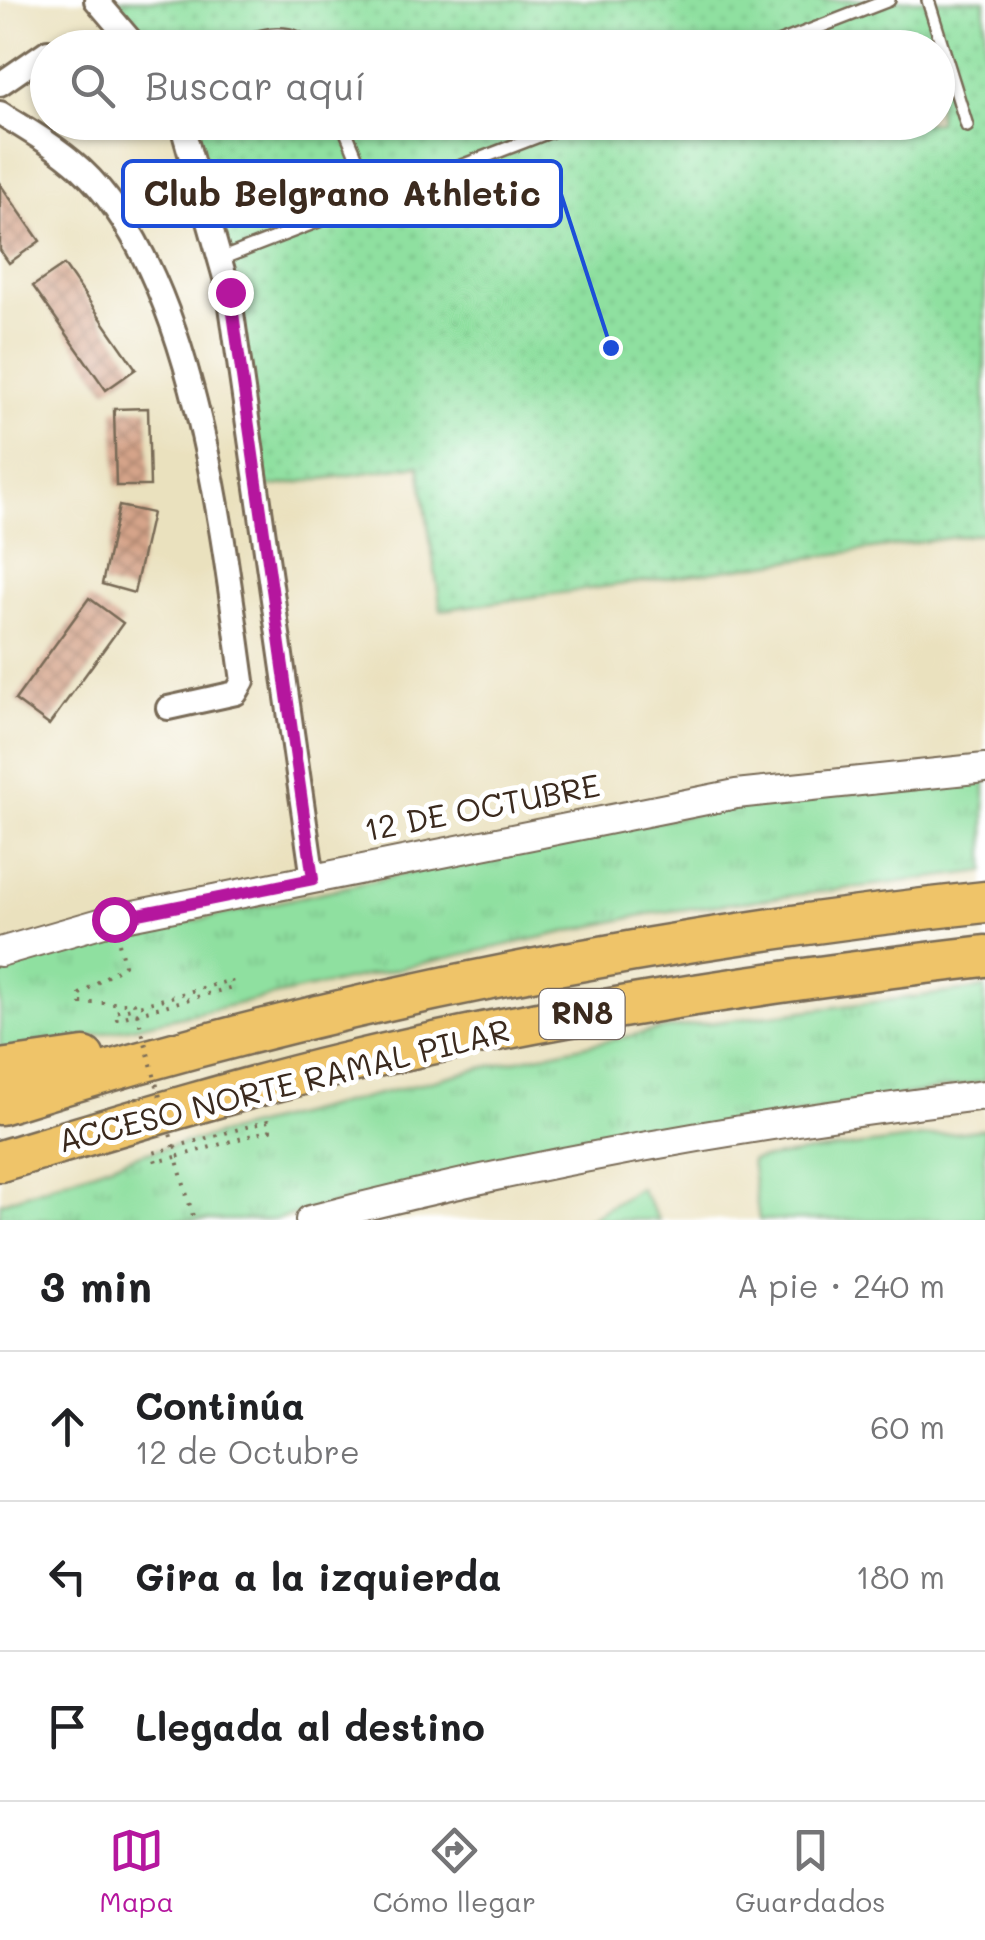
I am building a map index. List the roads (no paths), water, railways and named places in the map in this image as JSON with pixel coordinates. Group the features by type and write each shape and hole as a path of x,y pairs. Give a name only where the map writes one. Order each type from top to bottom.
{"highway":[{"name":"ACCESO NORTE RAMAL PILAR","path":"0,1104 222,1040 534,968 712,936 985,902"},
{"name":"ACCESO NORTE RAMAL PILAR","path":"0,1162 186,1104 505,1028 828,974 985,956"},
{"path":"0,1070 222,1040"},
{"path":"0,1185 186,1104"}],"street":[{"path":"96,0 122,30"},
{"path":"0,84 30,63"},
{"path":"0,113 30,134"},
{"path":"39,140 81,169 109,201 158,286 191,378 243,681 236,693 168,708"},
{"path":"186,140 222,258 260,488 313,879"},
{"name":"12 DE OCTUBRE","path":"0,952 114,919 736,794 985,768"},
{"path":"310,1220 523,1169 741,1130 985,1095"}],"lane":[{"path":"812,30 889,0"},
{"path":"928,0 937,30"},
{"path":"955,90 966,126"},
{"path":"349,140 375,202"},
{"path":"222,258 530,140"}],"place":[{"name":"Club Belgrano Athletic","path":"611,348"}]}
